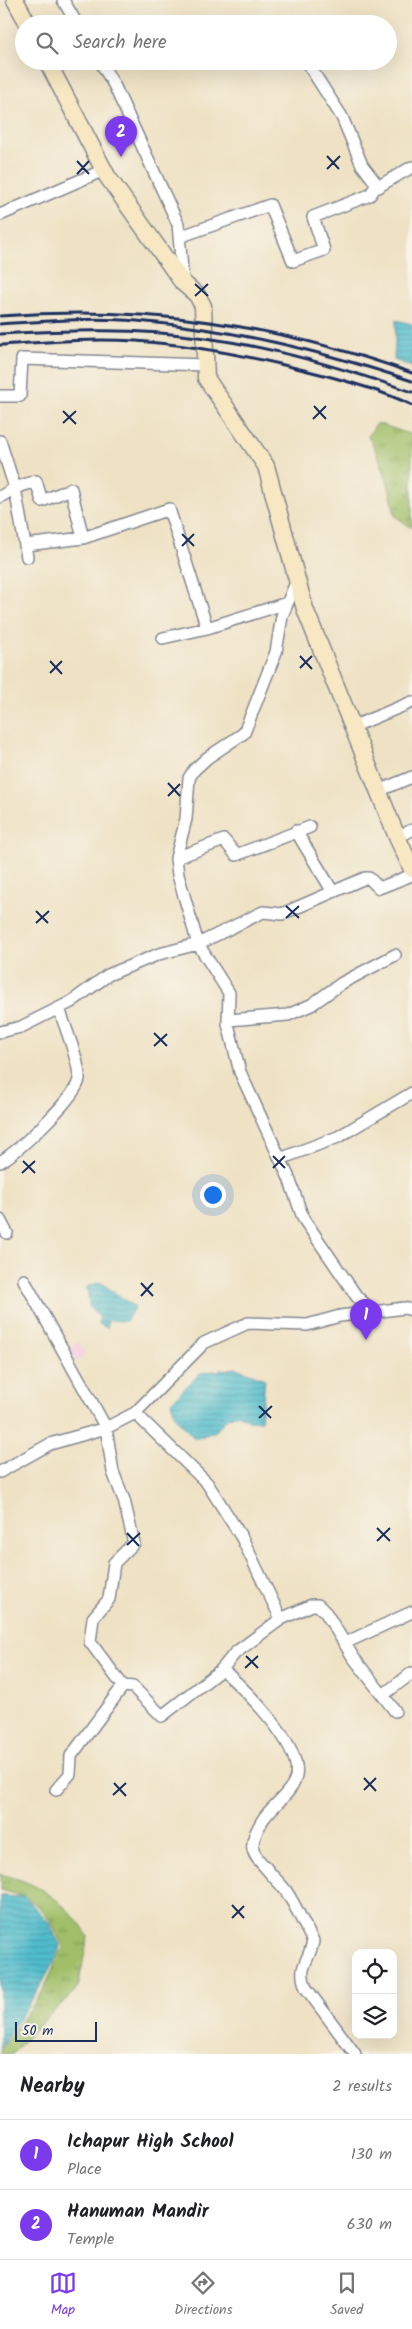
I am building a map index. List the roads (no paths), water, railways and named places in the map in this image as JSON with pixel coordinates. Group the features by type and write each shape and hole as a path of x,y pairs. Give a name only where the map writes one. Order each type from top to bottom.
{"street":[{"path":"15,0 23,15"},
{"path":"63,0 72,15"},
{"path":"52,70 104,170 184,283 197,295 203,306 206,378 266,466 305,609 378,791 412,869"},
{"path":"105,70 114,85 178,224 184,283"},
{"path":"312,70 342,117 362,165 379,186"},
{"path":"180,237 270,205 292,261 324,250 313,217 370,195 379,186 412,168"},
{"path":"0,215 104,170"},
{"path":"0,396 20,396 22,359 205,365"},
{"path":"0,441 15,488 27,557"},
{"path":"0,496 15,488 36,481 42,501 71,489 83,538"},
{"path":"26,545 83,538 169,510 207,628"},
{"path":"297,580 282,616 276,652 244,733 207,758 194,770 189,778 186,819 176,858 178,875 198,944 229,993 228,1020 240,1072 280,1159 303,1218 358,1297 374,1312"},
{"path":"164,638 207,628 288,603"},
{"path":"352,727 412,702"},
{"path":"378,791 412,777"},
{"path":"176,858 224,840 236,855 310,827"},
{"path":"397,837 412,830"},
{"path":"296,831 333,892"},
{"path":"0,1032 21,1027 71,1002 108,975 159,954 198,944 263,912 282,914 365,878 369,878 376,888 379,888 412,875"},
{"path":"228,1020 288,1014 311,1005 342,983 395,955"},
{"path":"0,1162 15,1153 41,1128 78,1084 78,1070 59,1008"},
{"path":"280,1159 338,1137 412,1093"},
{"path":"0,1220 7,1233"},
{"path":"24,1280 106,1428 114,1472 124,1500 134,1543 114,1564 109,1599 93,1618 90,1642 123,1686 133,1687 162,1716 222,1669 246,1644 280,1620 312,1605 318,1605 326,1613 345,1643 395,1711"},
{"path":"0,1472 50,1444 106,1428 135,1413 204,1343 248,1323 307,1324 340,1316 404,1308 412,1310"},
{"path":"135,1413 207,1483 242,1538 280,1620"},
{"path":"345,1643 412,1612"},
{"path":"222,1669 278,1730 295,1760 297,1770 295,1780 288,1792 266,1815 256,1834 252,1849 286,1891 314,1941 312,1951 302,1969 306,1988 355,2054"},
{"path":"384,1696 412,1673"},
{"path":"56,1790 70,1774 72,1756 123,1686"}],"water":[{"path":"396,320 412,324 412,367 394,360"},
{"path":"100,1282 135,1307 126,1321 108,1320 107,1328 98,1323 100,1318 89,1306 87,1287"},
{"path":"236,1368 265,1379 261,1421 249,1420 237,1414 227,1418 216,1431 195,1439 176,1418 171,1402 200,1373"},
{"path":"0,1896 25,1897 49,1922 60,1945 58,1954 43,1982 0,2048"}],"railway":[{"path":"0,316 107,313 209,322 310,342 412,373"},
{"path":"0,324 103,319 173,325 276,343 344,360 412,381"},
{"path":"0,334 129,331 206,338 259,347 310,360 412,392"},
{"path":"0,345 119,340 200,348 263,360 332,377 373,389 412,405"}],"place":[{"name":"Hanuman Mandir","path":"121,157"},
{"name":"Ichapur High School","path":"366,1340"}]}
